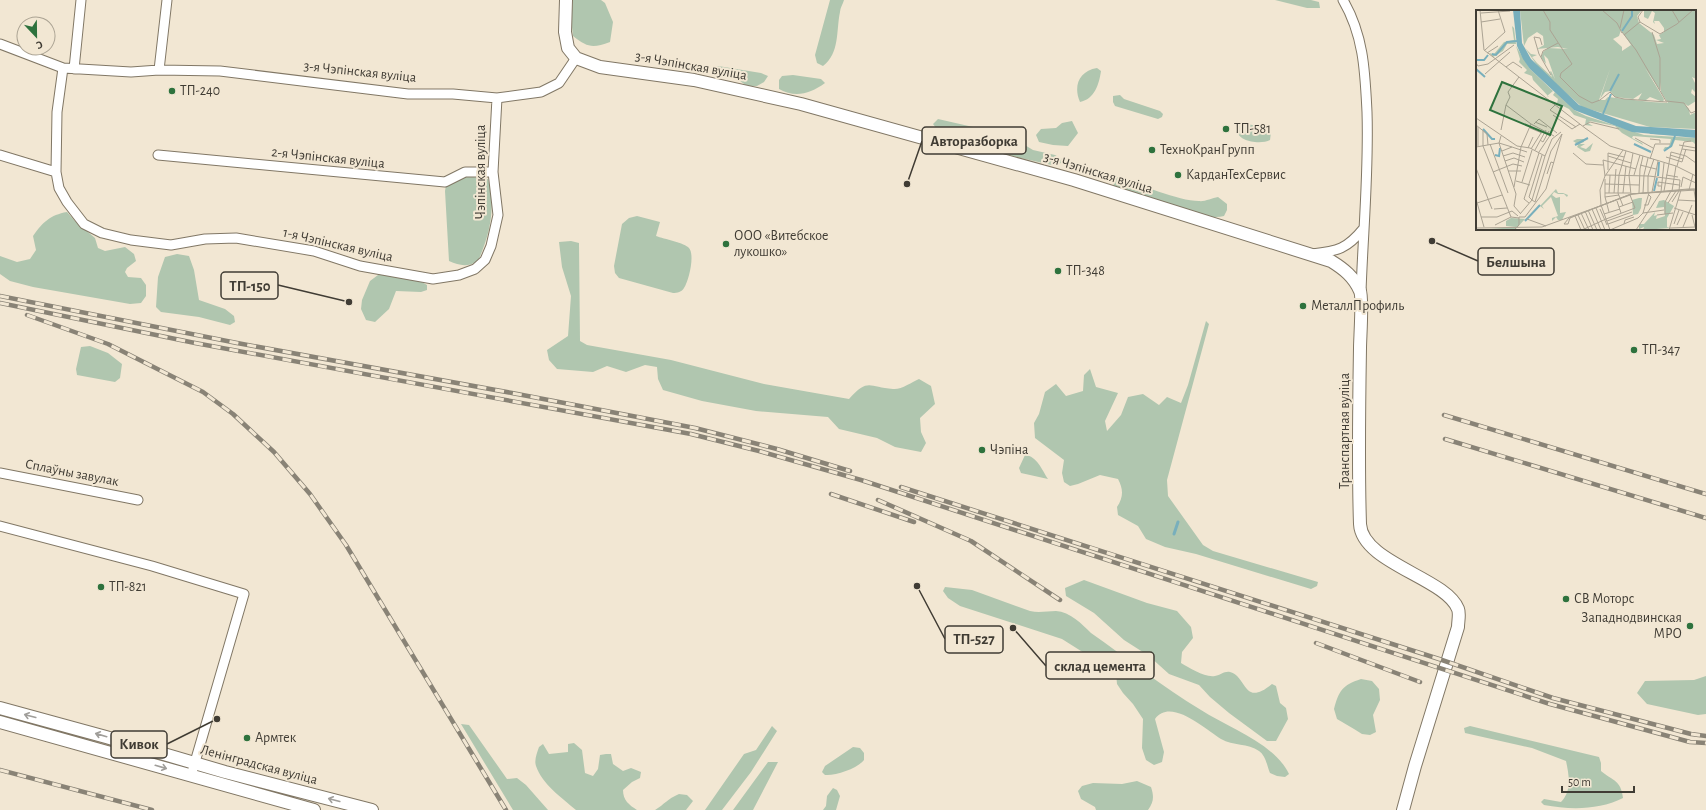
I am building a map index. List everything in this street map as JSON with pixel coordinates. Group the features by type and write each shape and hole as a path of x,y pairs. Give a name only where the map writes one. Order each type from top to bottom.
{"main road":[{"path":"566,0 565,32 568,48 576,58"},
{"name":"3-я Чэпінская вуліца","path":"576,58 600,67 694,80 801,104 1074,180 1331,261 1344,269 1361,292"},
{"name":"Транспартная вуліца","path":"1361,292 1359,456 1360,526 1367,540 1376,550 1389,560 1445,593 1453,601 1458,610 1458,627 1403,810"},
{"name":"Ленінградская вуліца","path":"0,708 195,763 372,810"},
{"name":"Ленінградская вуліца","path":"0,722 314,810"}],"street":[{"path":"74,69 81,0"},
{"path":"159,70 167,0"},
{"name":"Транспартная вуліца","path":"1343,0 1358,31 1365,66 1368,147 1361,292"},
{"name":"3-я Чэпінская вуліца","path":"0,44 63,68 132,72 159,70 220,71 408,94 453,94 497,98 541,92 559,83 576,58"},
{"name":"1-я Чэпінская вуліца","path":"63,68 57,112 56,172 60,188 67,202 84,224 102,233 131,240 171,245 205,239 236,238 314,251 360,266 433,279"},
{"name":"Чэпінская вуліца","path":"433,279 459,275 470,271 485,260 491,246 498,215 493,172 497,98"},
{"name":"2-я Чэпінская вуліца","path":"158,155 445,182 465,172 493,172"},
{"path":"0,156 56,172"},
{"path":"1308,254 1341,249 1354,241 1364,228"},
{"name":"Сплаўны завулак","path":"0,473 138,500"},
{"path":"0,526 152,566 244,594 191,776"},
{"path":"56,738 60,724"}],"green space":[{"path":"573,0 601,0 605,3 613,22 610,42 591,46 583,43 573,36 571,18"},
{"path":"830,0 844,0 840,10 835,48 828,61 823,66 817,63 815,55"},
{"path":"1275,0 1311,0 1319,2 1320,8 1307,8"},
{"path":"718,66 761,73 768,76 764,82 757,86 747,86 733,76 717,76 713,70"},
{"path":"1097,68 1101,71 1099,81 1093,94 1089,98 1080,102 1077,90 1079,80 1086,72"},
{"path":"793,75 821,79 825,83 814,90 802,94 785,92 779,89 779,80 782,76"},
{"path":"1120,95 1124,99 1160,111 1163,114 1162,117 1158,119 1115,106 1113,96"},
{"path":"938,119 1008,135 1033,150 1055,155 1062,159 1061,163 1052,165 962,142 939,132 933,124"},
{"path":"1072,121 1078,133 1068,146 1039,142 1036,135 1041,129 1056,128 1062,123"},
{"path":"1240,123 1265,127 1271,132 1270,140 1265,142 1253,142 1246,140 1238,134 1237,129"},
{"path":"466,176 488,179 492,200 492,211 489,231 478,261 464,265 449,261 445,191 446,185 454,179"},
{"path":"1118,177 1170,195 1190,200 1203,201 1218,197 1227,204 1227,210 1224,216 1213,217 1186,212 1114,187 1113,180"},
{"path":"67,212 95,238 98,248 105,251 125,247 134,254 136,261 127,268 125,272 128,277 141,278 146,285 146,296 141,303 130,304 33,287 10,281 0,274 0,256 17,262 30,259 36,250 33,236 51,217"},
{"path":"637,216 660,222 656,236 687,246 691,251 691,268 686,284 681,291 673,293 619,278 615,273 614,266 622,224 629,218"},
{"path":"571,241 579,243 580,341 587,345 671,360 764,384 849,399 865,386 870,385 896,389 919,379 931,386 935,404 920,418 921,432 926,443 921,452 895,447 877,438 839,429 828,417 756,411 702,401 663,390 658,379 657,367 645,365 626,372 607,366 593,372 557,369 549,360 547,350 568,336 571,296 562,267 559,242"},
{"path":"177,254 189,256 194,270 199,300 225,309 234,316 235,322 230,325 199,317 161,312 156,307 158,277 165,257"},
{"path":"382,272 415,278 427,285 427,290 421,292 396,291 389,309 375,322 366,320 361,309 362,300 370,281"},
{"path":"1206,321 1209,324 1167,480 1168,496 1203,545 1213,551 1318,582 1317,586 1311,589 1196,554 1165,547 1146,539 1138,526 1118,515 1117,507 1122,493 1118,479 1100,475 1070,486 1064,482 1062,473 1064,460 1035,438 1034,423 1039,414 1045,392 1056,384 1066,396 1083,391 1084,375 1090,369 1096,387 1118,393 1105,421 1107,431 1121,415 1128,397 1143,394 1159,405 1167,397 1181,403 1188,385"},
{"path":"90,346 108,353 122,364 120,378 115,382 77,375 76,369 81,347"},
{"path":"1025,455 1036,461 1048,479 1021,473 1019,468"},
{"path":"1084,580 1147,603 1177,611 1191,627 1193,638 1182,652 1181,663 1193,670 1207,676 1217,676 1230,672 1240,679 1250,692 1256,693 1263,691 1272,684 1276,686 1280,703 1286,708 1288,719 1276,741 1267,741 1229,713 1210,697 1199,685 1169,674 1149,656 1124,640 1094,613 1066,596 1065,588"},
{"path":"945,587 972,590 1030,611 1056,611 1071,616 1080,622 1091,633 1173,692 1212,717 1262,745 1273,753 1289,774 1285,777 1270,773 1265,758 1255,748 1230,743 1221,739 1188,717 1179,713 1170,712 1162,713 1155,719 1164,752 1162,762 1154,765 1146,760 1142,748 1143,719 1117,684 1116,673 1112,667 1100,663 1062,639 960,606 948,598 943,591"},
{"path":"1706,676 1706,714 1698,715 1647,704 1637,693 1645,681 1694,680"},
{"path":"1361,679 1372,681 1379,689 1380,700 1373,715 1376,732 1370,735 1362,734 1337,719 1334,709 1340,693 1345,686"},
{"path":"461,724 469,725 507,779 517,778 526,785 548,810 513,810"},
{"path":"772,726 777,731 751,772 722,810 705,810 744,754 756,750"},
{"path":"1470,726 1599,757 1601,771 1618,784 1623,798 1604,805 1585,808 1564,808 1544,805 1541,802 1544,799 1561,802 1567,793 1569,783 1566,761 1532,748 1465,733 1464,728"},
{"path":"574,743 582,750 585,773 593,776 598,769 600,755 606,754 611,754 613,764 623,771 631,768 641,772 640,778 632,782 623,790 624,797 627,802 637,810 576,810 548,785 539,773 535,764 539,747 543,744 549,754 568,752 568,744"},
{"path":"853,747 860,748 864,753 864,760 861,763 852,769 841,773 825,775 822,772 825,766"},
{"path":"768,762 778,762 753,810 733,810"},
{"path":"1137,781 1151,787 1153,799 1148,810 1096,810 1095,807 1081,799 1078,791 1082,786 1093,783 1122,784"},
{"path":"833,788 837,790 840,796 836,810 823,810 826,806 827,796"},
{"path":"679,794 687,795 693,801 686,810 655,810 672,798"}],"waterway":[{"path":"1174,534 1178,522"}],"railway":[{"path":"0,296 237,343 695,428 777,449 850,471"},
{"path":"0,303 195,343 691,434 759,451 861,480 1550,704 1690,742 1706,743"},
{"path":"27,315 108,344 203,392 233,414 274,452 310,494 346,545 506,810"},
{"path":"1444,415 1706,494"},
{"path":"1445,439 1706,518"},
{"path":"901,487 1439,659 1553,698 1691,734 1706,736"},
{"path":"831,494 914,522"},
{"path":"878,500 971,541 1060,600"},
{"path":"1316,643 1420,682"},
{"path":"0,770 152,810"}],"place":[{"name":"ТП-240","path":"172,91"},
{"name":"ТП-581","path":"1226,129"},
{"name":"ТехноКранГрупп","path":"1152,150"},
{"name":"КарданТехСервис","path":"1178,175"},
{"name":"Авторазборка","path":"907,184"},
{"name":"Белшына","path":"1432,241"},
{"name":"ООО «Витебское лукошко»","path":"726,244"},
{"name":"ТП-348","path":"1058,271"},
{"name":"ТП-150","path":"349,302"},
{"name":"МеталлПрофиль","path":"1303,306"},
{"name":"ТП-347","path":"1634,350"},
{"name":"Чэпіна","path":"982,450"},
{"name":"ТП-527","path":"917,586"},
{"name":"ТП-821","path":"101,587"},
{"name":"СВ Моторс","path":"1566,599"},
{"name":"Западнодвинская МРО","path":"1690,626"},
{"name":"склад цемента","path":"1013,628"},
{"name":"Кивок","path":"217,719"},
{"name":"Армтек","path":"247,738"}]}
